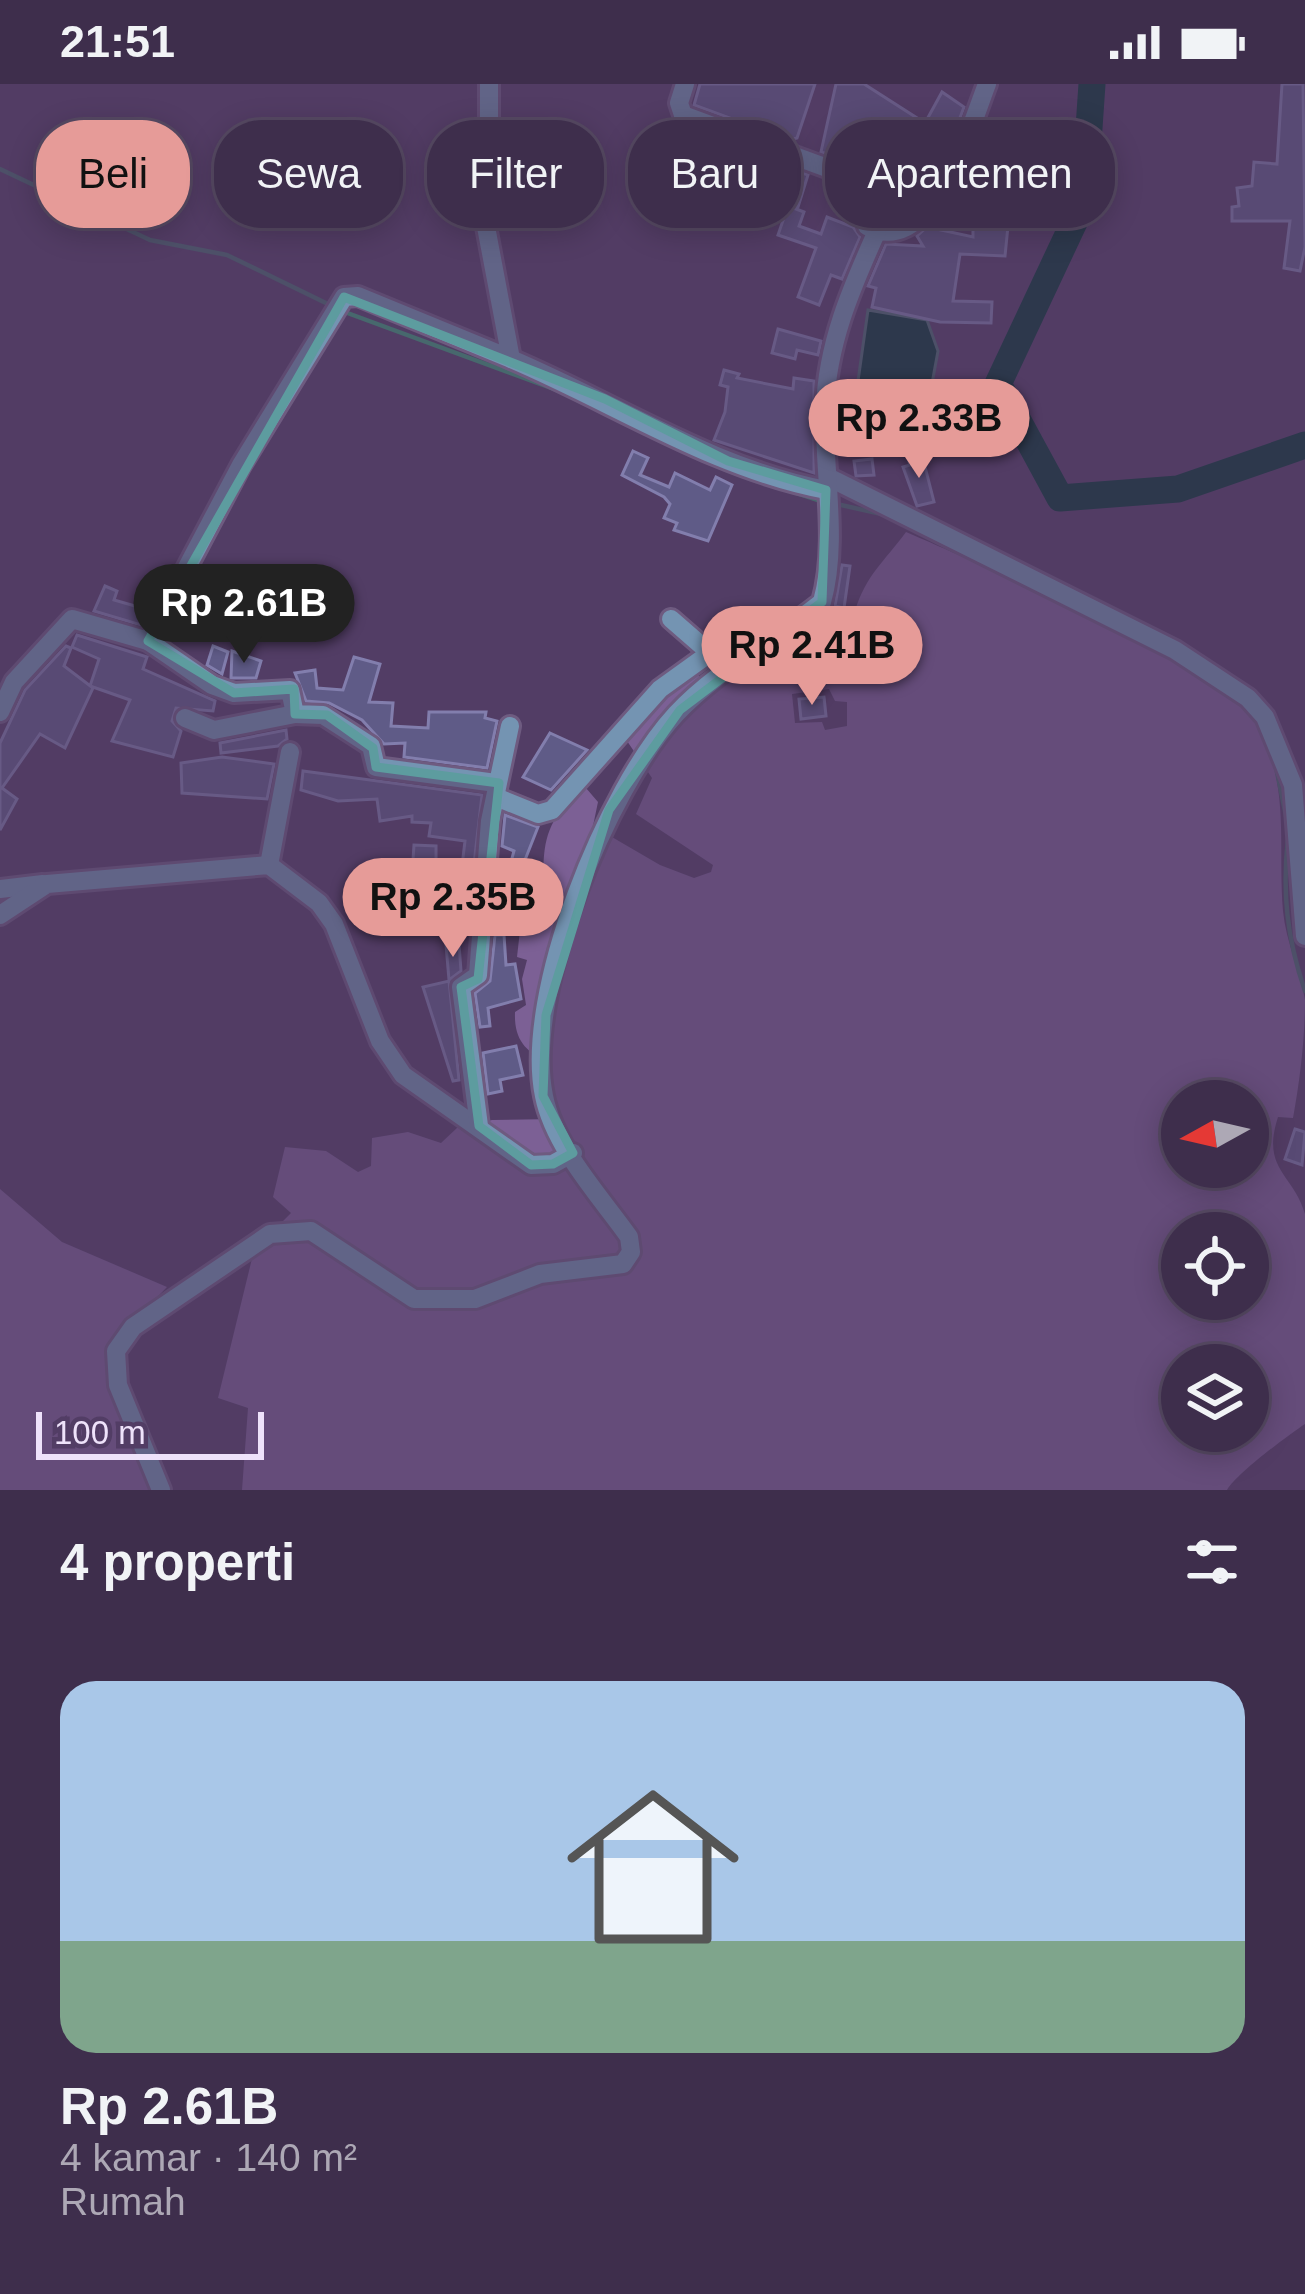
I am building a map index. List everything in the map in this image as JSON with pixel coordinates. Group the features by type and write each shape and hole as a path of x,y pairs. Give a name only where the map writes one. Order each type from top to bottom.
{"street":[{"path":"489,84 490,157 480,195 511,359"},
{"path":"686,84 679,103 683,115 838,172 856,188 867,226 890,232 927,212 953,169 988,84"},
{"path":"161,1490 118,1385 116,1351 133,1327 248,1247 286,1231 311,1231 414,1299 475,1299 540,1274 622,1264 631,1252 629,1237 554,1126 543,1096 542,1054 572,910 610,810 645,751 680,710 822,602 829,565 825,404 836,335 877,231"},
{"path":"148,641 231,482 344,297 358,296 604,399 728,461 776,480 827,492 1155,639 1248,698 1265,717 1293,785 1305,936"},
{"path":"0,712 14,682 72,620 148,641 212,685 234,692 290,690 295,714"},
{"path":"671,620 710,652"},
{"path":"185,718 214,730 295,714 332,719 371,746 376,767 496,790 538,814 552,810 660,689 710,652 761,644"},
{"path":"479,1126 461,987 478,974 496,790 511,726"},
{"path":"269,865 290,752"},
{"path":"0,889 269,865 319,903 334,924 389,1059 403,1075 531,1165 553,1164 573,1154"},
{"path":"0,915 46,884"}],"highlighted area":[{"path":"344,297 605,399 728,461 826,490 822,602 680,710 609,810 546,1015 543,1096 573,1153 553,1164 531,1165 479,1126 461,987 478,979 499,783 376,767 373,748 327,715 295,714 294,689 234,693 148,641"}],"shaded area":[{"path":"868,310 927,320 938,351 921,443 848,452"},
{"path":"906,532 1157,651 1244,708 1263,731 1279,800 1285,923 1305,1000 1293,1118 1278,1117 1273,1149 1305,1214 1305,1424 1269,1451 1269,1344 1161,1344 1161,1452 1268,1452 1227,1490 242,1490 248,1408 218,1398 258,1234 276,1228 291,1213 273,1197 285,1147 326,1151 358,1172 371,1166 372,1138 408,1132 441,1143 458,1127 492,1120 556,1119 546,1063 522,1042 515,1012 526,1005 522,979 527,960 517,957 520,930 540,898 552,826 564,807 586,788 598,802 593,826 660,865 694,878 711,872 713,865 636,814 652,778 625,738 663,691 692,671 714,688 819,612 837,617 855,611 870,578","holes":["829,689 835,701 847,702 847,726 825,730 822,722 795,723 792,694"]},
{"path":"0,1189 62,1242 167,1287 115,1341 154,1490 0,1490"}],"building":[{"path":"700,84 815,84 801,126 801,120 735,120 694,105"},
{"path":"836,84 864,84 920,120 828,120"},
{"path":"1282,84 1303,84 1305,247 1300,271 1284,268 1290,221 1232,221 1232,207 1239,206 1237,188 1252,186 1254,162 1277,164"},
{"path":"942,92 964,107 959,120 927,120"},
{"path":"825,223 825,228 854,228 860,237 842,279 831,275 819,305 798,297 816,248 778,235 780,228 801,227 821,234"},
{"path":"926,228 973,237 973,228 1008,228 1005,256 960,254 953,301 992,302 991,323 940,322 872,307 876,288 868,286 886,244 923,246 917,236"},
{"path":"778,329 821,341 818,355 797,350 795,359 772,353"},
{"path":"724,370 739,374 737,378 793,389 794,378 814,381 814,473 714,440 725,412 728,387 720,385"},
{"path":"633,451 648,458 640,475 669,487 675,473 710,490 716,477 732,485 708,541 674,530 677,523 664,518 670,504 664,497 622,475"},
{"path":"922,455 934,502 917,506 903,467 910,465 908,458"},
{"path":"872,459 874,475 856,476 854,461"},
{"path":"842,565 850,566 844,608 835,606"},
{"path":"105,586 117,591 114,600 149,610 141,625 94,611"},
{"path":"77,635 147,657 143,669 215,701 213,711 176,708 172,721 181,731 173,757 112,741 130,700 90,686 99,659 72,647"},
{"path":"66,646 71,648 64,666 93,688 65,748 40,734 2,788 17,799 0,830 0,743 25,690"},
{"path":"213,646 228,652 222,674 207,665"},
{"path":"232,651 261,661 256,678 231,678"},
{"path":"354,657 380,664 369,702 393,703 391,726 428,728 429,712 486,712 485,718 497,721 487,768 404,757 405,743 384,744 362,720 329,703 306,701 295,673 315,670 317,688 343,690"},
{"path":"824,697 826,716 801,719 799,699"},
{"path":"286,730 287,739 278,746 221,753 220,743"},
{"path":"550,733 587,750 551,790 523,777"},
{"path":"222,757 274,764 267,799 182,793 181,763"},
{"path":"303,771 482,795 472,881 463,881 461,900 434,896 431,927 418,925 419,913 409,912 419,860 413,860 414,845 436,846 436,864 462,866 465,841 429,836 431,823 412,822 412,816 380,821 377,799 338,801 301,790"},
{"path":"505,815 538,827 523,865 535,869 519,923 496,916 514,851 502,846"},
{"path":"495,935 504,935 506,965 515,964 521,999 488,1008 490,1026 480,1027 475,993 490,981"},
{"path":"459,944 461,971 449,980 446,945"},
{"path":"449,981 459,1080 453,1081 423,987"},
{"path":"516,1046 523,1075 500,1080 502,1091 488,1094 483,1053"},
{"path":"1295,1129 1305,1132 1302,1165 1285,1159"}],"waterway":[{"path":"1092,84 1084,201 998,384 1060,498 1178,489 1305,445"},
{"path":"0,169 150,240 227,255 332,306"},
{"path":"342,311 562,392"},
{"path":"775,486 821,501"},
{"path":"832,503 886,515"},
{"path":"1276,767 1288,826"},
{"path":"1288,838 1288,915 1305,991"}]}
